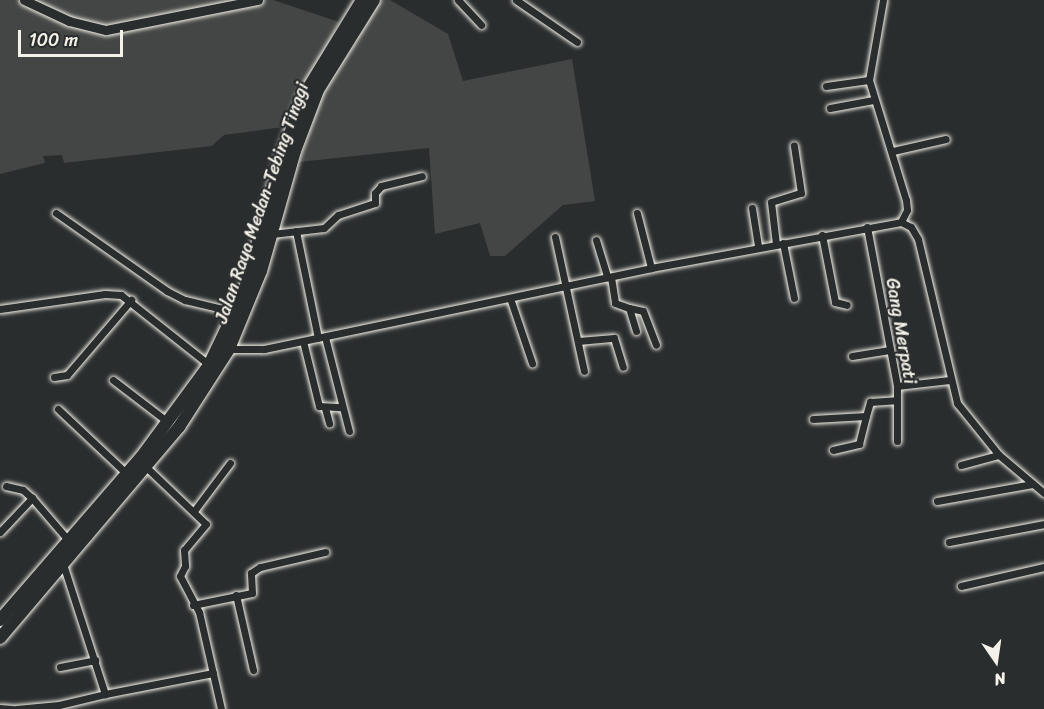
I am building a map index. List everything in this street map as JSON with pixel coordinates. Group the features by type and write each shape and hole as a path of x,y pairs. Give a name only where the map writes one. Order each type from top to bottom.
{"highway":[{"name":"Jalan Raya Medan-Tebing Tinggi","path":"0,638 179,427 213,367 235,312 304,95 362,0"},
{"name":"Jalan Raya Medan-Tebing Tinggi","path":"0,620 127,474 229,349 246,312 272,234 295,151 318,90 374,0"}],"street":[{"path":"24,0 69,21 106,30 258,0"},
{"path":"458,0 481,25"},
{"path":"516,0 577,42"},
{"path":"883,0 869,80 873,100 892,151 907,205 902,222"},
{"path":"826,86 869,80"},
{"path":"830,108 873,100"},
{"path":"892,151 946,139"},
{"path":"794,147 801,193 771,202 794,298"},
{"path":"272,234 324,228 338,215 375,203 375,193 381,186 422,176"},
{"path":"752,208 758,247"},
{"path":"56,213 167,291 185,300 235,312"},
{"path":"637,213 651,268"},
{"path":"229,349 264,349 565,285 867,226 902,222 911,227 918,239 957,403 999,455 1044,493"},
{"name":"Gang Merpati","path":"867,226 897,386 897,441"},
{"path":"296,231 322,338 349,431"},
{"path":"822,235 835,302 847,305"},
{"path":"555,237 584,371"},
{"path":"596,240 615,303 644,311 656,345"},
{"path":"0,309 105,294 131,300 213,367"},
{"path":"510,298 532,363"},
{"path":"54,377 67,375 131,300"},
{"path":"629,308 636,331"},
{"path":"578,340 614,338 623,367"},
{"path":"303,341 319,406 325,408 341,406"},
{"path":"852,356 890,350"},
{"path":"113,380 169,423"},
{"path":"897,386 950,380"},
{"path":"833,450 859,444 870,402 896,400"},
{"path":"325,408 329,423"},
{"path":"58,409 127,474"},
{"path":"813,419 866,416"},
{"path":"961,465 999,455"},
{"path":"194,511 230,463"},
{"path":"145,466 205,521 205,527 184,550 180,576 201,621 221,709"},
{"path":"937,501 1032,484"},
{"path":"6,486 23,490 69,541"},
{"path":"0,532 32,498"},
{"path":"949,542 1044,524"},
{"path":"193,605 253,592 255,569 325,552"},
{"path":"63,563 105,694"},
{"path":"961,586 1044,567"},
{"path":"236,595 253,670"},
{"path":"60,667 95,660"},
{"path":"0,708 59,705 213,674"}],"shaded area":[{"path":"0,0 273,0 339,22 283,127 224,135 212,146 64,163 62,155 43,156 45,163 0,174"},
{"path":"380,0 390,0 448,34 463,81 572,59 595,201 563,205 505,256 490,256 480,223 435,234 429,148 299,162 326,84"}]}
